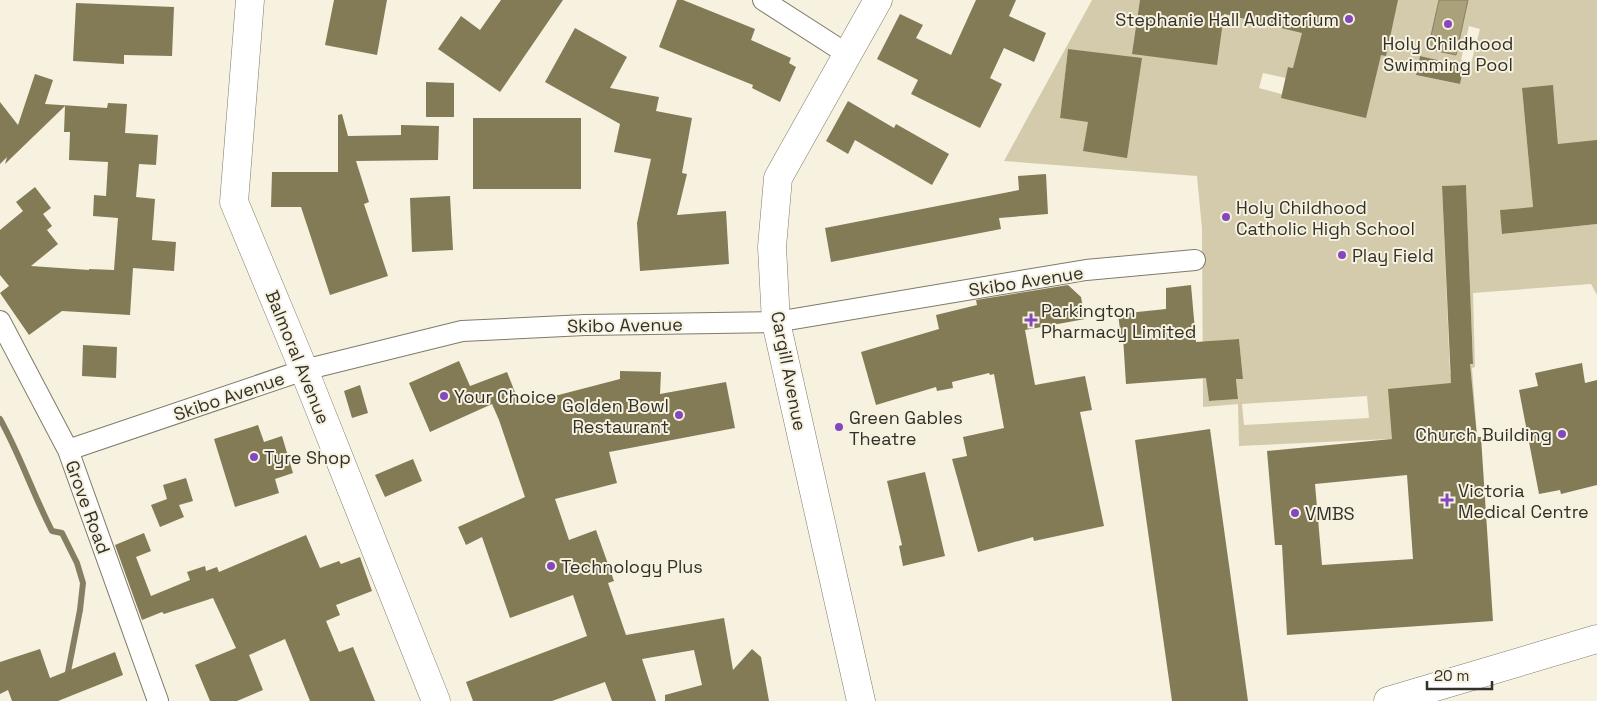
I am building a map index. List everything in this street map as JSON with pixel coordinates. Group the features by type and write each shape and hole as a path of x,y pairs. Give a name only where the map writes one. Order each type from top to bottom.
{"main road":[{"name":"Balmoral Avenue","path":"250,0 234,202 304,370 436,701"},
{"name":"Cargill Avenue","path":"861,701 776,322 772,247 778,178 878,0"},
{"path":"1388,701 1597,639"}],"street":[{"path":"763,0 846,54"},
{"name":"Skibo Avenue","path":"68,450 304,370 462,331 585,325 776,322 1086,270 1195,260"},
{"name":"Grove Road","path":"0,321 68,450 158,701"}],"shaded area":[{"name":"Holy Childhood Catholic High School","path":"1092,0 1223,0 1220,14 1296,31 1303,0 1439,0 1428,49 1456,55 1468,0 1597,0 1597,140 1564,206 1553,86 1522,88 1533,207 1500,210 1503,234 1597,224 1597,295 1591,284 1473,293 1475,367 1472,368 1477,435 1239,446 1238,404 1203,407 1202,229 1197,176 1004,161","holes":["1469,26 1480,29 1471,63 1461,60","1068,50 1092,122 1060,118","1420,56 1464,66 1460,84 1416,75","1289,67 1373,87 1366,117 1259,88 1263,73 1286,78","1466,185 1473,364 1464,365 1465,373 1450,374 1442,186","1239,339 1243,379 1236,379 1238,399 1209,401 1207,383 1215,341","1367,396 1369,418 1244,425 1242,404"]},
{"name":"Holy Childhood Swimming Pool","path":"1439,0 1468,0 1456,55 1428,49"}],"building":[{"path":"334,0 387,0 377,55 325,45"},
{"path":"501,0 563,0 500,92 438,49 461,16 480,30"},
{"path":"677,0 683,0 755,29 751,40 791,58 789,63 796,67 780,102 752,88 753,85 659,47"},
{"path":"976,0 1016,0 1009,16 1046,33 1034,62 1004,48 990,78 1002,84 980,128 911,94 918,80 877,59 900,14 923,25 916,38 951,55"},
{"path":"1140,0 1398,0 1386,56 1381,55 1366,118 1281,98 1288,67 1293,68 1302,33 1224,14 1217,65 1132,54"},
{"path":"76,3 174,7 172,56 124,55 124,64 73,61"},
{"path":"575,28 627,57 610,88 659,97 656,111 692,118 682,173 687,174 677,215 726,211 729,264 640,271 637,223 651,159 614,152 620,124 545,82"},
{"path":"1068,49 1142,58 1127,158 1083,151 1088,122 1060,118"},
{"path":"1420,56 1464,66 1460,84 1416,75"},
{"path":"35,74 53,80 45,104 107,108 108,103 127,104 125,133 158,135 156,165 139,164 136,197 155,199 152,240 176,242 174,271 133,268 130,315 62,311 29,335 0,293 9,286 0,275 0,230 23,211 16,202 35,187 51,208 43,214 52,226 47,230 58,244 31,266 114,270 118,218 93,216 94,195 106,196 108,162 69,160 70,132 64,132 65,106 5,164 7,157 0,164 0,102 18,125"},
{"path":"426,82 454,83 454,117 426,117"},
{"path":"1553,85 1558,144 1597,140 1597,224 1502,234 1500,210 1533,207 1522,88"},
{"path":"848,101 894,128 896,124 949,154 932,185 855,140 848,154 826,141"},
{"path":"342,114 348,136 401,135 401,125 439,126 438,160 356,161 369,202 364,204 388,276 330,295 301,207 271,207 272,172 338,172 338,115"},
{"path":"473,118 581,118 581,189 473,189"},
{"path":"1046,174 1048,214 999,218 1001,229 831,262 825,228 1019,190 1018,176"},
{"path":"1466,185 1473,364 1470,364 1477,437 1481,437 1493,621 1287,635 1282,545 1275,545 1267,451 1392,439 1388,389 1451,383 1442,186","holes":["1407,475 1413,559 1322,565 1315,484"]},
{"path":"450,196 453,250 412,252 410,198"},
{"path":"1068,285 1081,297 1085,319 1025,330 1035,385 1085,376 1092,410 1080,412 1104,526 1034,541 1033,537 978,552 952,459 967,456 963,437 1004,428 994,374 990,375 989,373 952,382 953,388 937,391 936,387 876,405 861,352 939,329 936,315 977,305 976,300"},
{"path":"1191,285 1196,342 1239,339 1243,379 1236,379 1238,399 1209,401 1206,378 1126,384 1123,337 1121,337 1118,314 1166,309 1166,288"},
{"path":"83,345 117,347 116,378 82,376"},
{"path":"459,361 470,386 507,372 520,405 620,379 620,371 661,372 660,394 726,382 735,428 609,452 617,483 555,499 569,540 596,530 614,581 608,583 626,635 724,618 733,670 752,649 761,657 769,701 665,701 665,695 702,685 694,650 642,659 656,701 612,701 605,682 552,701 473,701 466,682 587,636 573,595 510,618 482,537 466,545 458,527 525,497 492,404 430,432 409,383"},
{"name":"Church Building","path":"1582,363 1585,383 1597,380 1597,485 1561,494 1560,490 1539,494 1519,390 1538,386 1535,373"},
{"path":"360,385 368,413 352,418 344,391"},
{"name":"Tyre Shop","path":"258,425 264,442 282,436 293,473 275,479 279,493 235,507 214,439"},
{"path":"1210,429 1248,701 1172,701 1135,440"},
{"path":"413,459 422,481 385,497 375,475"},
{"path":"925,472 945,556 903,566 899,546 902,545 887,481"},
{"path":"186,478 193,501 179,505 184,517 160,527 151,505 167,499 163,485"},
{"path":"144,533 151,551 136,557 151,596 190,580 187,572 205,566 206,571 217,567 219,572 306,535 320,568 339,561 341,564 360,557 372,591 336,605 340,615 326,621 339,652 353,647 375,701 310,701 285,639 249,655 263,690 237,701 210,701 195,665 236,648 213,598 164,614 162,612 142,620 115,545"},
{"path":"40,649 50,678 115,652 123,675 58,701 12,701 8,690 0,694 0,662"}],"waterway":[{"path":"0,419 52,531 62,533 77,563 83,583 80,610 67,677"}],"place":[{"name":"Stephanie Hall Auditorium","path":"1349,19"},
{"name":"Holy Childhood Swimming Pool","path":"1448,24"},
{"name":"Holy Childhood Catholic High School","path":"1226,217"},
{"name":"Play Field","path":"1342,255"},
{"name":"Parkington Pharmacy Limited","path":"1031,320"},
{"name":"Your Choice","path":"444,396"},
{"name":"Golden Bowl Restaurant","path":"679,415"},
{"name":"Green Gables Theatre","path":"839,427"},
{"name":"Church Building","path":"1562,434"},
{"name":"Tyre Shop","path":"254,457"},
{"name":"Victoria Medical Centre","path":"1447,500"},
{"name":"VMBS","path":"1295,513"},
{"name":"Technology Plus","path":"551,566"}]}
